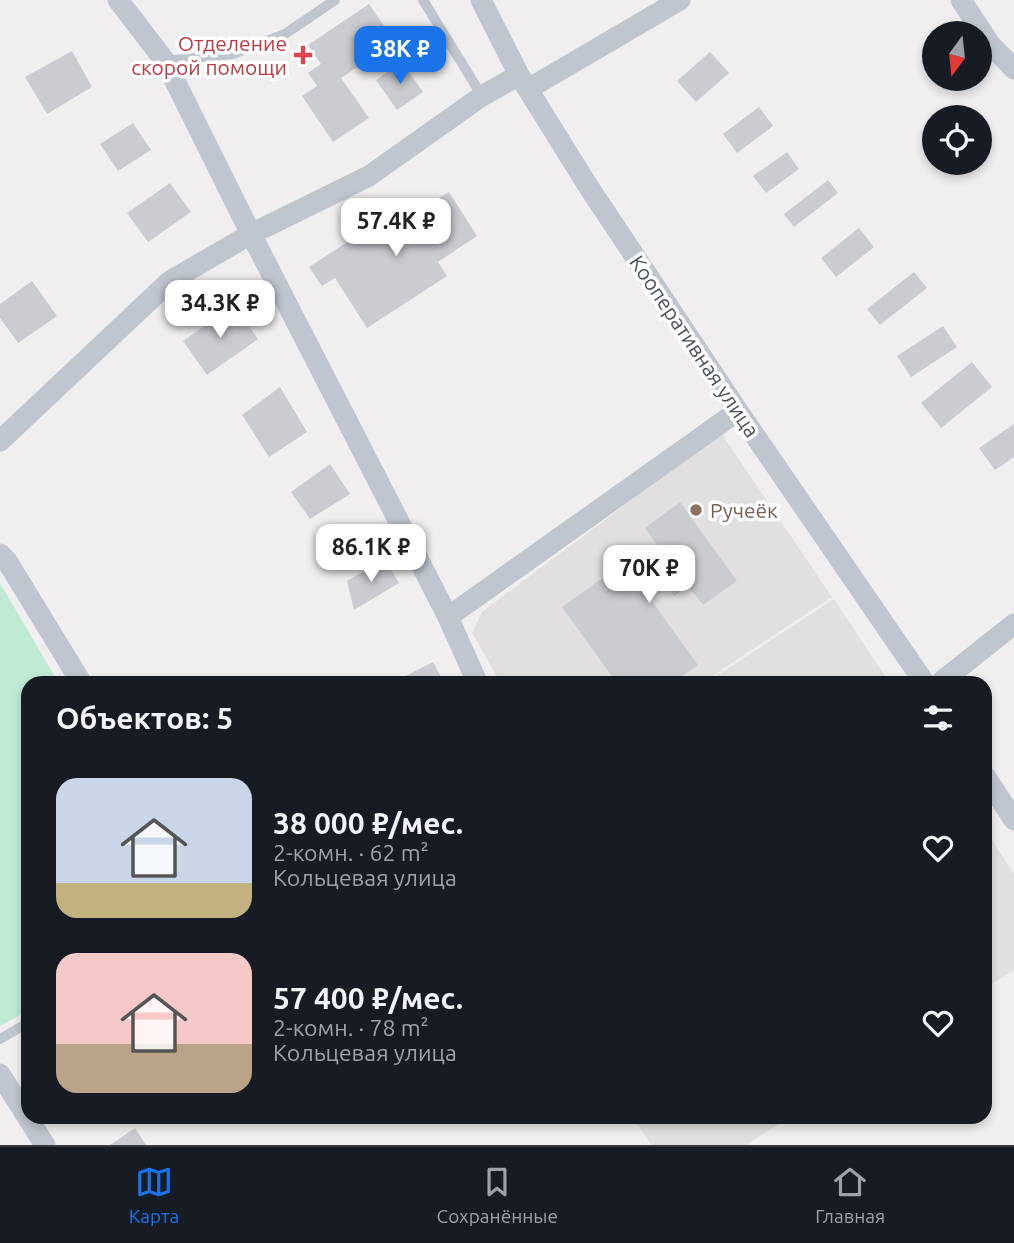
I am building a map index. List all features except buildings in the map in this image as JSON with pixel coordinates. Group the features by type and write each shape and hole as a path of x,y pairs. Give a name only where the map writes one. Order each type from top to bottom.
{"street":[{"path":"118,0 165,61 448,617 474,676"},
{"name":"Кооперативная улица","path":"481,0 523,82 588,186 920,676"},
{"path":"0,441 170,281 251,234 369,176 482,96 523,82 680,0"},
{"path":"961,0 990,44 1014,69"},
{"path":"448,617 738,411"},
{"path":"0,554 77,676"},
{"path":"949,676 1014,624"},
{"path":"992,787 1014,820"},
{"path":"0,1074 21,1107"},
{"path":"32,1124 45,1145"}],"lane":[{"path":"165,61 233,54 285,34 335,0"},
{"path":"423,0 482,96"},
{"path":"0,1038 21,1027"}],"shaded area":[{"name":"Ручеёк","path":"721,433 832,597 712,676 497,676 472,633 482,612"},
{"path":"834,599 885,676 716,676"},
{"path":"992,841 1014,874 1014,970 992,984"},
{"path":"638,1124 779,1124 746,1145 651,1145"}],"green space":[{"path":"0,583 54,676 21,676 21,1015 0,1026"}],"place":[{"name":"Отделение скорой помощи","path":"303,55"},
{"name":"Ручеёк","path":"696,510"}]}
